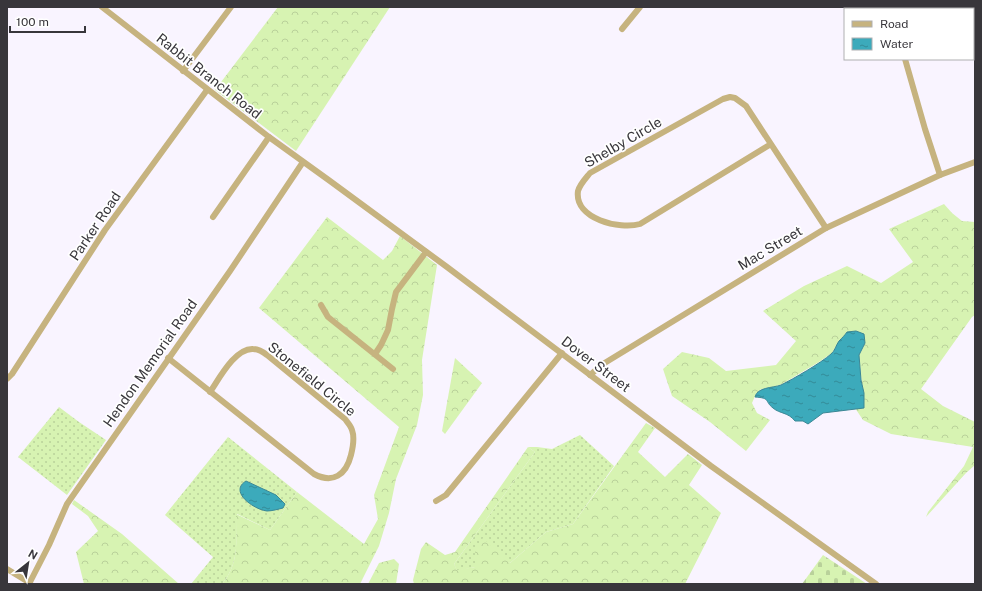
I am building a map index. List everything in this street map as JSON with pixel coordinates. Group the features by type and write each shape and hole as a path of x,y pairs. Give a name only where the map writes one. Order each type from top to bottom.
{"street":[{"name":"Rabbit Branch Road","path":"102,7 207,90 303,162"},
{"path":"183,71 231,7"},
{"path":"622,29 640,7"},
{"path":"905,60 940,175"},
{"name":"Parker Road","path":"7,379 105,230 207,90"},
{"name":"Shelby Circle","path":"771,144 640,224 633,226 616,225 589,214 582,208 579,200 578,190 590,173 723,99 730,97 740,100 746,106 771,144 826,228"},
{"path":"213,217 269,137"},
{"name":"Dover Street","path":"303,162 562,353 711,466 876,584"},
{"name":"Hendon Memorial Road","path":"29,584 49,545 67,504 230,270 303,162"},
{"name":"Mac Street","path":"590,375 603,364 826,228 940,175 975,162"},
{"path":"375,354 388,330 396,292 426,252"},
{"path":"321,305 328,317 393,369"},
{"name":"Stonefield Circle","path":"168,358 210,392 314,474 320,477 335,477 349,464 354,442 352,428 345,419 261,351 247,349 235,356 210,392"},
{"path":"436,501 446,495 562,353"},
{"path":"7,569 29,584"}],"green space":[{"path":"278,7 390,7 296,151 215,90"},
{"path":"944,204 962,221 975,222 975,315 972,317 921,389 943,406 975,422 975,465 926,517 928,512 964,466 973,447 891,434 863,420 855,408 864,407 859,355 865,343 839,341 832,353 819,362 782,384 772,388 761,389 756,394 752,403 757,413 770,420 746,451 710,422 672,396 663,369 682,352 709,358 726,371 776,365 796,341 763,311 804,286 847,266 881,283 913,262 889,229"},
{"path":"327,217 383,260 392,251 400,236 437,265 422,360 423,395 417,425 396,479 389,513 379,546 360,584 222,584 232,568 236,550 236,514 270,530 297,492 364,544 378,519 374,495 399,427 259,308"},
{"path":"455,358 482,383 445,434 442,431"},
{"path":"59,407 106,440 67,495 18,457"},
{"path":"646,423 655,428 638,452 665,477 688,454 702,465 689,485 721,513 685,584 414,584 413,580 421,549 426,542 445,555 455,552 528,447 535,452 454,564 457,570 475,567 475,550 483,538 510,563 546,532 573,524"},
{"path":"580,435 614,466 573,524 546,532 510,563 475,550 475,567 457,571 454,564 535,452 528,447 552,449"},
{"path":"228,437 297,492 270,530 237,514 236,550 232,568 228,576 222,584 191,584 213,557 165,515"},
{"path":"74,500 122,534 179,584 84,584 76,552 98,531 88,516 72,504"},
{"path":"823,555 867,584 802,584"},
{"path":"394,559 399,564 396,584 368,584 379,563"}],"water":[{"path":"856,331 864,334 865,343 859,355 861,380 864,393 864,408 823,413 808,424 803,421 795,421 790,416 770,406 765,399 755,397 759,391 781,385 814,366 832,353 839,341 847,332"},
{"path":"246,481 276,495 285,504 283,508 267,511 250,504 245,500 240,490 241,485"}]}
